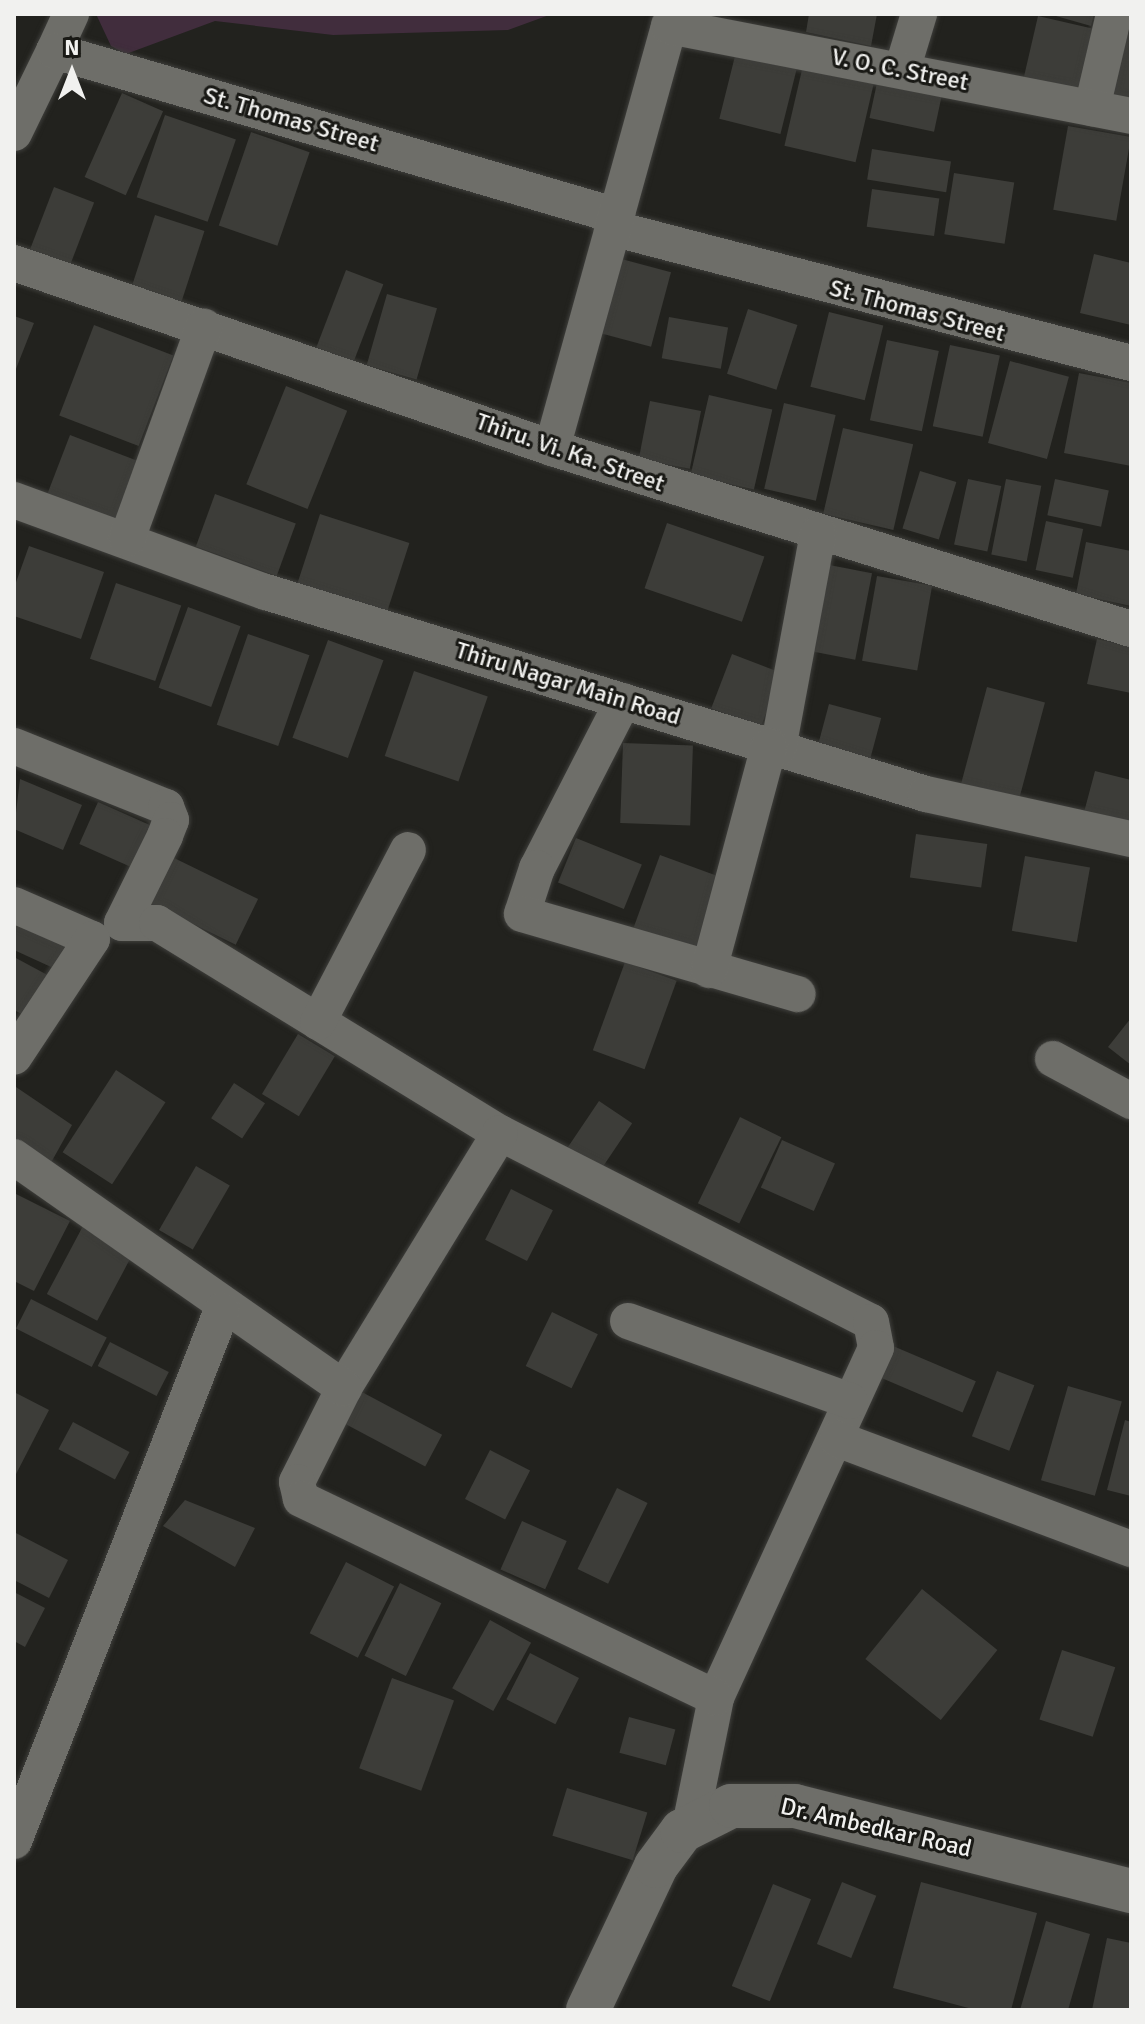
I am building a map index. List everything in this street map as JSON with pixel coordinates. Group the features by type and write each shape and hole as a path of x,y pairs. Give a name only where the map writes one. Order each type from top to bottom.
{"street":[{"path":"14,133 71,14"},
{"path":"902,70 919,14"},
{"path":"1092,108 1114,14"},
{"name":"V. O. C. Street","path":"614,222 669,26 1131,116"},
{"name":"St. Thomas Street","path":"54,51 614,222 1131,363"},
{"path":"552,448 614,222"},
{"name":"Thiru. Vi. Ka. Street","path":"14,263 552,448 818,534 1131,629"},
{"path":"127,539 204,326"},
{"name":"Thiru Nagar Main Road","path":"14,500 266,592 926,794 1131,839"},
{"path":"709,970 774,747 818,534"},
{"path":"623,701 537,868 522,914 798,994"},
{"path":"14,746 166,807 165,836 122,923 157,923 500,1133 871,1322 876,1348 716,1698 690,1826"},
{"path":"318,1022 408,850"},
{"path":"14,905 92,939 14,1057"},
{"path":"1053,1059 1131,1101"},
{"path":"500,1133 344,1388 297,1482 301,1499 716,1698"},
{"path":"14,1157 222,1310 344,1388"},
{"path":"14,1841 222,1310"},
{"path":"628,1321 850,1401"},
{"path":"837,1439 1131,1549"},
{"name":"Dr. Ambedkar Road","path":"588,2010 656,1866 690,1826 731,1806 795,1806 1131,1891"}],"shaded area":[{"path":"96,14 552,14 508,30 333,35 215,21 126,54 111,46"}],"building":[{"path":"809,14 877,14 871,46 806,32"},
{"path":"1049,14 1094,14 1091,26"},
{"path":"1038,16 1095,29 1081,93 1023,79"},
{"path":"1117,31 1131,34 1131,102 1101,95"},
{"path":"737,48 798,63 780,134 719,119"},
{"path":"804,61 875,77 856,162 784,146"},
{"path":"878,78 943,92 934,132 869,118"},
{"path":"122,93 163,111 126,195 85,177"},
{"path":"165,115 236,139 208,222 137,197"},
{"path":"1068,126 1131,137 1116,221 1053,210"},
{"path":"251,132 310,152 277,246 219,226"},
{"path":"872,149 951,162 946,192 867,180"},
{"path":"954,173 1014,183 1005,244 944,234"},
{"path":"54,187 94,202 67,273 27,258"},
{"path":"872,189 939,198 934,236 867,227"},
{"path":"155,215 204,231 181,303 132,287"},
{"path":"1094,254 1131,263 1131,325 1080,313"},
{"path":"614,257 671,272 651,347 594,331"},
{"path":"346,270 383,284 354,362 316,347"},
{"path":"387,294 437,308 417,379 367,365"},
{"path":"748,309 797,325 776,390 727,374"},
{"path":"829,312 883,326 865,400 810,387"},
{"path":"14,316 34,323 14,374"},
{"path":"669,317 728,327 721,369 662,358"},
{"path":"94,325 173,355 139,446 59,416"},
{"path":"887,340 939,351 922,431 870,420"},
{"path":"950,345 1000,356 983,437 933,426"},
{"path":"1010,361 1069,377 1047,459 988,443"},
{"path":"1079,373 1131,383 1131,466 1064,453"},
{"path":"286,386 347,411 307,509 246,484"},
{"path":"709,395 772,410 754,490 691,475"},
{"path":"650,401 701,411 690,469 639,459"},
{"path":"784,403 836,415 816,501 764,489"},
{"path":"843,428 913,444 893,530 823,514"},
{"path":"70,435 142,463 118,524 46,497"},
{"path":"920,471 956,482 939,539 902,528"},
{"path":"968,479 1001,486 987,552 954,545"},
{"path":"1006,479 1041,486 1027,561 991,555"},
{"path":"1055,479 1109,490 1101,527 1047,515"},
{"path":"215,494 296,523 277,576 196,547"},
{"path":"320,514 409,543 386,614 297,585"},
{"path":"1046,521 1083,529 1073,578 1036,570"},
{"path":"667,523 764,557 742,622 645,588"},
{"path":"1086,542 1131,551 1131,606 1076,594"},
{"path":"29,546 104,572 81,639 14,616 14,588"},
{"path":"819,563 872,573 855,660 802,649"},
{"path":"877,576 932,586 917,670 862,661"},
{"path":"116,583 181,605 155,681 90,659"},
{"path":"188,607 241,626 211,707 159,688"},
{"path":"248,634 309,655 278,746 217,725"},
{"path":"1097,639 1131,647 1131,693 1087,684"},
{"path":"328,640 383,660 348,758 292,738"},
{"path":"732,654 781,673 761,727 711,708"},
{"path":"414,671 488,696 458,781 385,756"},
{"path":"987,687 1045,703 1017,806 959,790"},
{"path":"829,704 881,718 868,765 816,751"},
{"path":"623,743 693,745 690,825 620,823"},
{"path":"1095,771 1131,780 1131,828 1083,816"},
{"path":"20,779 82,805 63,850 14,829"},
{"path":"98,802 156,828 138,870 79,844"},
{"path":"916,834 987,844 981,888 910,878"},
{"path":"576,838 642,865 624,909 558,883"},
{"path":"660,855 723,878 696,953 633,930"},
{"path":"170,856 258,899 236,945 148,902"},
{"path":"1025,856 1090,867 1077,942 1012,931"},
{"path":"14,914 76,943 62,972 14,950"},
{"path":"14,957 53,978 31,1019 14,1010"},
{"path":"625,962 677,981 645,1069 593,1050"},
{"path":"1131,1018 1131,1065 1108,1047"},
{"path":"298,1034 335,1056 299,1116 262,1094"},
{"path":"116,1070 165,1102 112,1184 63,1152"},
{"path":"234,1083 265,1103 242,1138 211,1118"},
{"path":"16,1087 72,1125 48,1168 14,1145"},
{"path":"599,1101 632,1123 599,1173 565,1151"},
{"path":"740,1117 781,1137 739,1223 698,1203"},
{"path":"782,1140 835,1164 814,1211 761,1188"},
{"path":"196,1166 230,1186 193,1250 159,1230"},
{"path":"511,1189 553,1210 527,1261 485,1240"},
{"path":"14,1193 70,1221 34,1291 14,1281"},
{"path":"83,1226 133,1253 97,1321 47,1294"},
{"path":"31,1299 107,1338 92,1367 16,1328"},
{"path":"552,1312 598,1334 572,1388 526,1366"},
{"path":"110,1342 169,1372 157,1396 98,1366"},
{"path":"893,1346 976,1381 963,1412 880,1377"},
{"path":"997,1371 1034,1385 1009,1451 972,1436"},
{"path":"1068,1386 1122,1401 1095,1496 1041,1480"},
{"path":"360,1391 442,1435 425,1466 343,1423"},
{"path":"14,1392 49,1410 14,1478"},
{"path":"1125,1420 1131,1422 1131,1496 1107,1490"},
{"path":"73,1422 130,1452 115,1479 58,1449"},
{"path":"490,1450 530,1470 505,1519 465,1499"},
{"path":"617,1488 648,1503 608,1584 578,1569"},
{"path":"185,1500 255,1528 235,1567 163,1526"},
{"path":"522,1521 567,1541 545,1589 500,1569"},
{"path":"14,1532 68,1560 49,1598 14,1580"},
{"path":"346,1562 394,1587 358,1658 310,1633"},
{"path":"400,1583 441,1603 406,1676 364,1656"},
{"path":"922,1589 997,1650 941,1720 865,1659"},
{"path":"14,1592 45,1608 25,1647 14,1641"},
{"path":"490,1620 531,1643 493,1711 452,1688"},
{"path":"1062,1650 1115,1667 1093,1737 1039,1719"},
{"path":"530,1653 579,1678 555,1724 506,1699"},
{"path":"392,1678 454,1701 421,1791 359,1768"},
{"path":"629,1717 675,1729 666,1765 619,1753"},
{"path":"567,1788 647,1813 633,1860 552,1836"},
{"path":"842,1882 876,1896 851,1958 817,1944"},
{"path":"921,1882 1037,1913 1011,2010 976,2010 893,1988"},
{"path":"773,1884 811,1899 770,2001 732,1986"},
{"path":"1046,1921 1090,1934 1068,2010 1020,2010"},
{"path":"1107,1938 1131,1943 1131,2010 1092,2010"}]}
